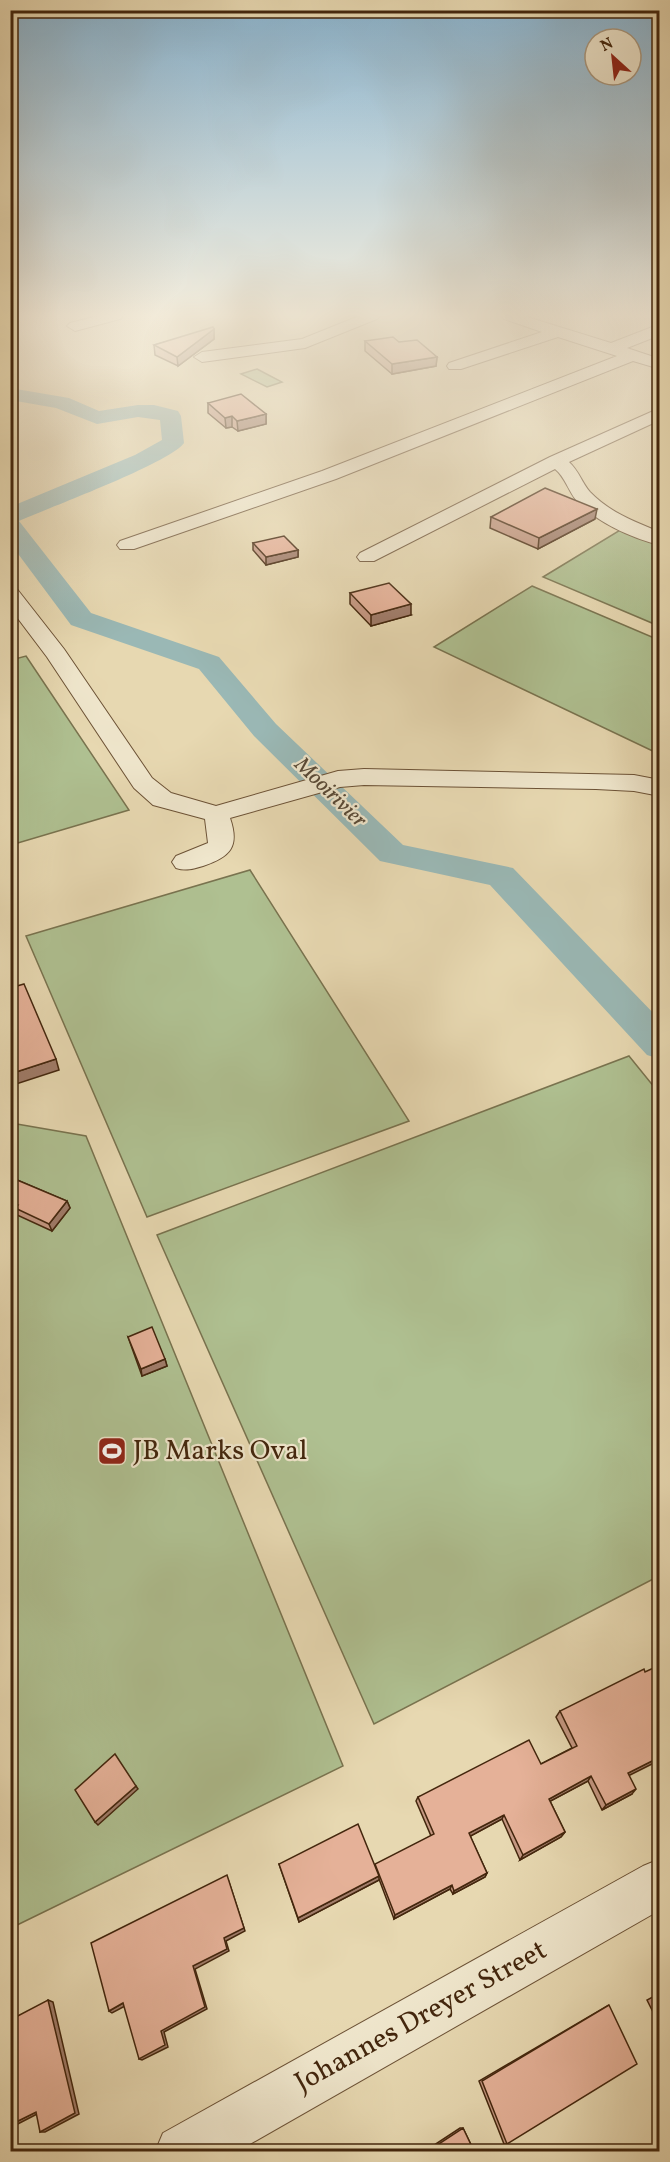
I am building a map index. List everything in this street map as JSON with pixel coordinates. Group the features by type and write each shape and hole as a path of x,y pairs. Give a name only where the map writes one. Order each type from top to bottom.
{"street":[{"path":"127,545 328,475 476,417"},
{"path":"367,557 556,461 652,417"},
{"path":"556,461 568,469 582,496 599,510 660,539"},
{"path":"10,593 56,654 143,783 162,800 216,814 296,793 338,779 364,777 596,781 634,783 660,788"},
{"path":"185,862 211,854 221,845 224,835 216,814"},
{"name":"Johannes Dreyer Street","path":"182,2151 660,1882"}],"green space":[{"path":"630,524 659,535 659,626 543,577"},
{"path":"532,586 659,640 659,754 434,647"},
{"path":"26,656 129,810 11,845 11,660"},
{"path":"250,870 409,1121 147,1217 26,936"},
{"path":"629,1056 659,1093 659,1576 374,1724 157,1235"},
{"name":"JB Marks Oval","path":"11,1123 86,1136 343,1766 11,1928"}],"building":[{"path":"233,417 254,417 237,421"},
{"path":"545,488 597,509 539,538 491,517"},
{"path":"284,536 298,550 266,557 253,543"},
{"path":"389,583 411,604 371,615 350,593"},
{"path":"24,984 56,1059 10,1074 10,988"},
{"path":"10,1177 67,1201 49,1224 15,1208 18,1205 10,1202"},
{"path":"152,1327 165,1359 141,1369 128,1337"},
{"path":"660,1665 660,1757 628,1773 636,1789 606,1805 591,1776 549,1799 565,1832 523,1855 504,1815 469,1833 487,1873 454,1891 452,1885 395,1915 375,1864 434,1834 418,1797 529,1740 541,1764 577,1746 560,1711 644,1669 645,1672"},
{"path":"115,1754 136,1786 95,1822 75,1790"},
{"path":"358,1824 379,1876 298,1918 279,1864"},
{"path":"227,1875 244,1928 224,1938 227,1949 193,1966 205,2007 161,2031 165,2045 139,2059 123,2003 109,2011 91,1943"},
{"path":"660,1994 660,2013 653,1998"},
{"path":"48,2000 75,2113 40,2132 36,2112 10,2125 10,2020"},
{"path":"609,2005 637,2064 507,2144 482,2081"},
{"path":"463,2128 474,2151 428,2151"}],"waterway":[{"name":"Mooirivier","path":"94,417 103,417"},
{"name":"Mooirivier","path":"10,516 143,460 173,443 170,417"},
{"name":"Mooirivier","path":"10,526 81,619 209,663 265,730 392,853 501,876 660,1045"}],"place":[{"name":"JB Marks Oval","path":"112,1451"}]}
